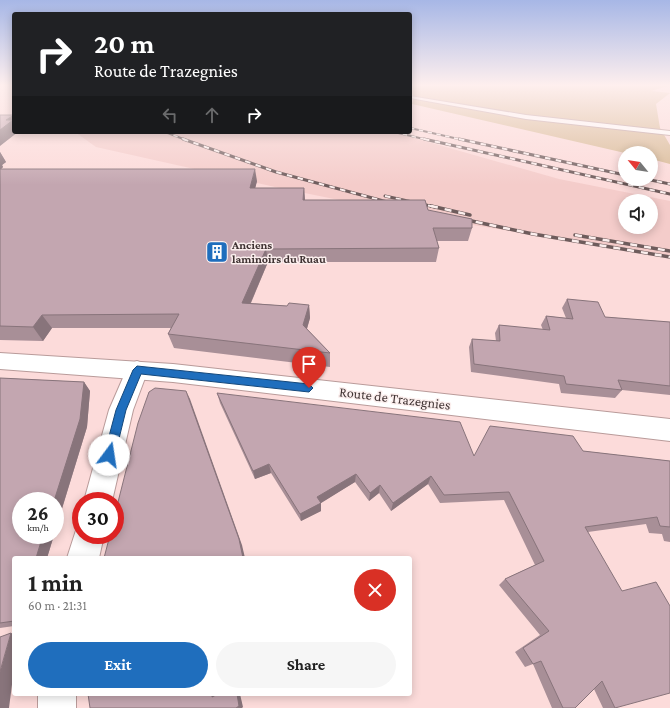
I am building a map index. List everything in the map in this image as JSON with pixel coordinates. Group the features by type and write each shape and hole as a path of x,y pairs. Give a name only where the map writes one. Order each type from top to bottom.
{"main road":[{"name":"Route de Trazegnies","path":"0,361 137,370 670,430"},
{"path":"100,492 121,410 137,370"},
{"path":"84,556 87,544"},
{"path":"57,696 57,708"}],"lane":[{"path":"542,119 670,133"}],"shaded area":[{"path":"477,119 659,119 660,128 670,145 670,164 658,161 658,146 618,146 618,151"},
{"path":"78,134 400,134 559,179 635,194 618,194 618,234 658,234 658,199 670,201 670,257 423,217 275,187 96,147"}],"building":[{"path":"0,119 12,120 12,121 0,130"},
{"name":"Anciens laminoirs du Ruau","path":"0,169 255,169 250,188 304,188 303,200 425,200 428,210 472,219 472,228 433,228 439,248 266,249 242,303 287,306 289,303 309,305 303,325 330,353 168,334 179,314 42,315 33,327 0,326"},
{"path":"567,299 598,302 605,317 670,322 670,386 618,380 622,390 566,384 564,376 474,364 472,339 500,341 499,325 550,330 546,316 573,319"},
{"path":"0,378 84,382 80,419 57,492 12,492 12,544 40,544 37,556 12,556 12,621 0,623"},
{"path":"155,388 186,391 239,539 243,556 105,556 108,544 124,544 124,492 121,492 138,423 149,392"},
{"path":"217,393 460,422 474,456 490,426 573,436 583,451 670,461 670,527 660,526 657,517 585,527 622,591 656,582 670,606 670,693 615,708 602,681 575,708 563,708 541,661 533,664 523,648 549,631 505,579 544,561 509,492 444,495 431,476 393,503 380,485 370,493 356,474 317,497 321,503 300,514 269,464 253,471"},
{"path":"11,633 1,668 0,672 0,637"},
{"path":"88,696 237,696 239,706 236,708 90,708"}],"railway":[{"path":"412,128 463,140"},
{"path":"170,134 186,140"},
{"path":"402,134 428,140"},
{"path":"183,139 276,172 391,203"},
{"path":"424,139 670,194"},
{"path":"459,139 618,173"},
{"path":"658,182 670,184"},
{"path":"385,196 435,207"},
{"path":"431,206 470,215"},
{"path":"462,219 533,234 670,257"},
{"path":"575,235 670,251"}],"place":[{"name":"Anciens laminoirs du Ruau","path":"217,252"}],"route":[{"path":"109,455 121,410 130,384 137,370 309,388"}]}
